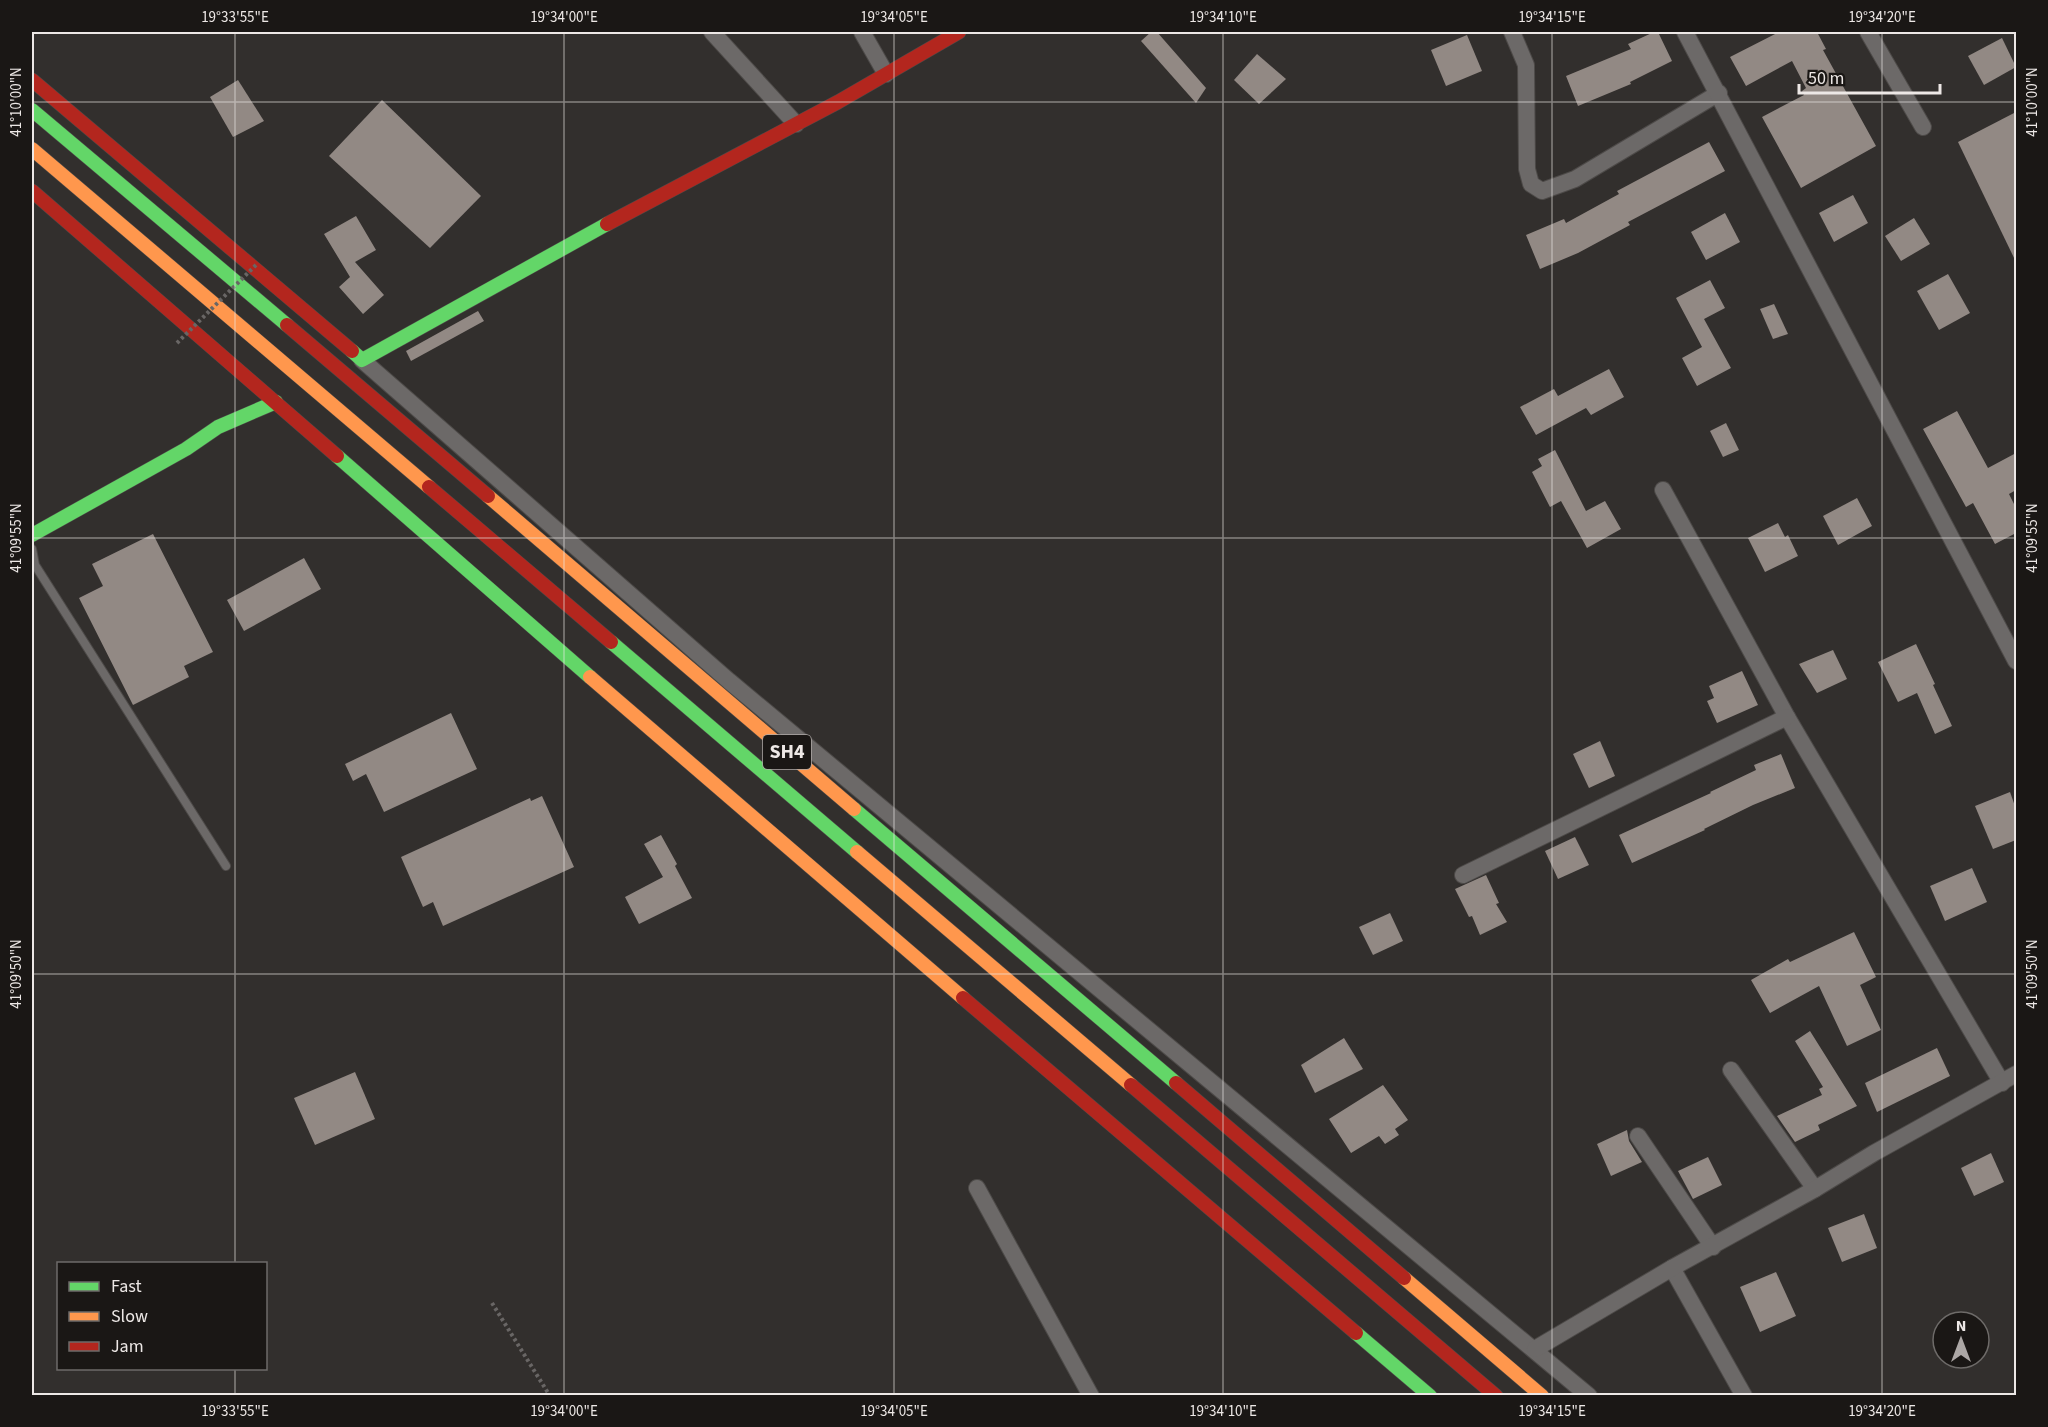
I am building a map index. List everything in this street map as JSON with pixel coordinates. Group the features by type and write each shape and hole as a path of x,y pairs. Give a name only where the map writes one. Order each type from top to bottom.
{"main road":[{"path":"32,80 362,360 568,245 796,124 959,32"},
{"name":"SH4","path":"32,110 1542,1395"},
{"name":"SH4","path":"32,149 1496,1395"},
{"path":"32,191 692,767 1430,1395"},
{"path":"32,535 186,449 219,425 276,402"}],"street":[{"path":"711,32 796,124"},
{"path":"862,32 886,74"},
{"path":"1512,32 1526,65 1527,169 1531,184 1542,191 1575,179 1719,93"},
{"path":"1685,32 2016,661"},
{"path":"1868,32 1923,127"},
{"path":"362,360 729,681 1589,1395"},
{"path":"1535,1349 1672,1268 1713,1247 2009,1078 1787,717 1663,490"},
{"path":"1463,875 1787,717"},
{"path":"1731,1070 1815,1189"},
{"path":"1638,1136 1713,1247"},
{"path":"977,1188 1091,1395"},
{"path":"1672,1268 1744,1395"}],"lane":[{"path":"32,549 35,565 226,866"}],"path":[{"path":"177,343 258,263"},
{"path":"492,1303 550,1395"}],"building":[{"path":"1151,32 1157,32 1206,88 1196,103 1141,41"},
{"path":"1658,32 1672,61 1630,82 1631,84 1578,106 1566,76 1631,49 1628,44"},
{"path":"1779,32 1817,32 1826,49 1823,50 1876,146 1801,188 1762,117 1804,95 1802,91 1806,88 1792,61 1746,86 1730,57"},
{"path":"1467,35 1482,71 1446,86 1431,50"},
{"path":"2002,38 2016,67 1984,85 1968,56"},
{"path":"1257,54 1286,79 1259,104 1234,80"},
{"path":"238,80 264,121 233,137 210,97"},
{"path":"382,100 481,196 430,248 329,156"},
{"path":"2016,112 2016,262 1958,142"},
{"path":"1709,142 1725,171 1628,222 1630,225 1578,253 1540,269 1526,235 1564,219 1566,223 1619,194 1617,191"},
{"path":"1853,195 1868,223 1834,242 1819,213"},
{"path":"1725,213 1740,242 1706,260 1691,232"},
{"path":"356,216 376,250 355,262 384,295 363,314 339,287 350,277 324,234"},
{"path":"1914,218 1930,244 1901,261 1885,236"},
{"path":"1948,274 1970,313 1939,330 1917,291"},
{"path":"1710,280 1725,308 1704,319 1731,368 1697,386 1682,358 1702,347 1676,298"},
{"path":"1774,304 1788,334 1773,339 1760,309"},
{"path":"478,311 484,321 411,361 406,351"},
{"path":"1609,369 1624,397 1591,415 1586,408 1536,435 1520,407 1554,389 1558,396"},
{"path":"1957,411 1988,468 2016,453 2016,490 2009,494 2016,508 2016,533 1995,544 1973,503 1966,507 1923,429"},
{"path":"1726,423 1739,450 1723,457 1710,431"},
{"path":"1555,450 1586,511 1605,501 1621,529 1587,548 1561,501 1550,507 1532,472 1542,466 1538,459"},
{"path":"1857,498 1872,526 1838,545 1823,516"},
{"path":"1778,523 1785,537 1788,535 1798,556 1765,572 1748,538"},
{"path":"153,534 213,652 184,666 189,677 133,705 79,598 103,586 92,564"},
{"path":"304,558 321,589 244,631 227,600"},
{"path":"1916,644 1952,726 1935,734 1917,693 1898,702 1878,662"},
{"path":"1833,650 1847,679 1817,693 1799,664"},
{"path":"1742,671 1758,705 1717,723 1707,701 1714,698 1709,686"},
{"path":"451,713 477,769 384,812 366,774 353,781 345,764"},
{"path":"1600,741 1615,776 1589,788 1573,754"},
{"path":"1781,754 1795,788 1753,805 1632,863 1619,835 1711,793 1756,770 1754,765"},
{"path":"2010,792 2016,809 2016,840 1993,849 1975,806"},
{"path":"542,796 574,867 443,926 433,902 423,907 401,857 530,798 531,801"},
{"path":"661,835 692,898 639,924 625,897 663,877 644,844"},
{"path":"1575,837 1589,865 1558,879 1545,851"},
{"path":"1972,868 1987,902 1945,921 1930,886"},
{"path":"1486,875 1499,903 1496,904 1507,922 1480,935 1472,916 1469,917 1455,889"},
{"path":"1390,913 1403,941 1373,955 1359,927"},
{"path":"1854,932 1876,977 1860,985 1881,1030 1847,1046 1819,986 1770,1013 1751,980 1788,959 1790,962"},
{"path":"1810,1031 1857,1106 1818,1125 1820,1130 1795,1142 1777,1116 1822,1095 1819,1089 1823,1087 1795,1041"},
{"path":"1344,1038 1363,1069 1315,1093 1301,1065"},
{"path":"1937,1048 1950,1076 1877,1112 1865,1083"},
{"path":"355,1072 375,1119 315,1145 294,1098"},
{"path":"1383,1085 1408,1120 1395,1129 1399,1135 1385,1144 1379,1136 1351,1153 1329,1119"},
{"path":"1627,1130 1629,1141 1642,1162 1611,1176 1597,1144"},
{"path":"1991,1153 2004,1182 1974,1196 1961,1168"},
{"path":"1708,1157 1722,1185 1693,1199 1678,1171"},
{"path":"1864,1214 1877,1248 1842,1262 1828,1228"},
{"path":"1776,1272 1796,1316 1760,1332 1740,1287"}],"traffic: fast":[{"path":"32,110 287,325"},
{"path":"352,351 362,360 607,224"},
{"path":"32,535 186,449 218,427 276,402"},
{"path":"337,456 590,677"},
{"path":"611,642 857,852"},
{"path":"854,809 1176,1083"},
{"path":"1356,1333 1430,1396"}],"traffic: slow":[{"path":"32,149 429,487"},
{"path":"488,496 854,809"},
{"path":"590,677 963,998"},
{"path":"857,852 1131,1085"},
{"path":"1404,1278 1542,1396"}],"traffic: jam":[{"path":"607,224 838,102 959,32"},
{"path":"32,80 352,351"},
{"path":"32,191 337,456"},
{"path":"287,325 488,496"},
{"path":"429,487 611,642"},
{"path":"963,998 1356,1333"},
{"path":"1176,1083 1404,1278"},
{"path":"1131,1085 1496,1396"}]}
